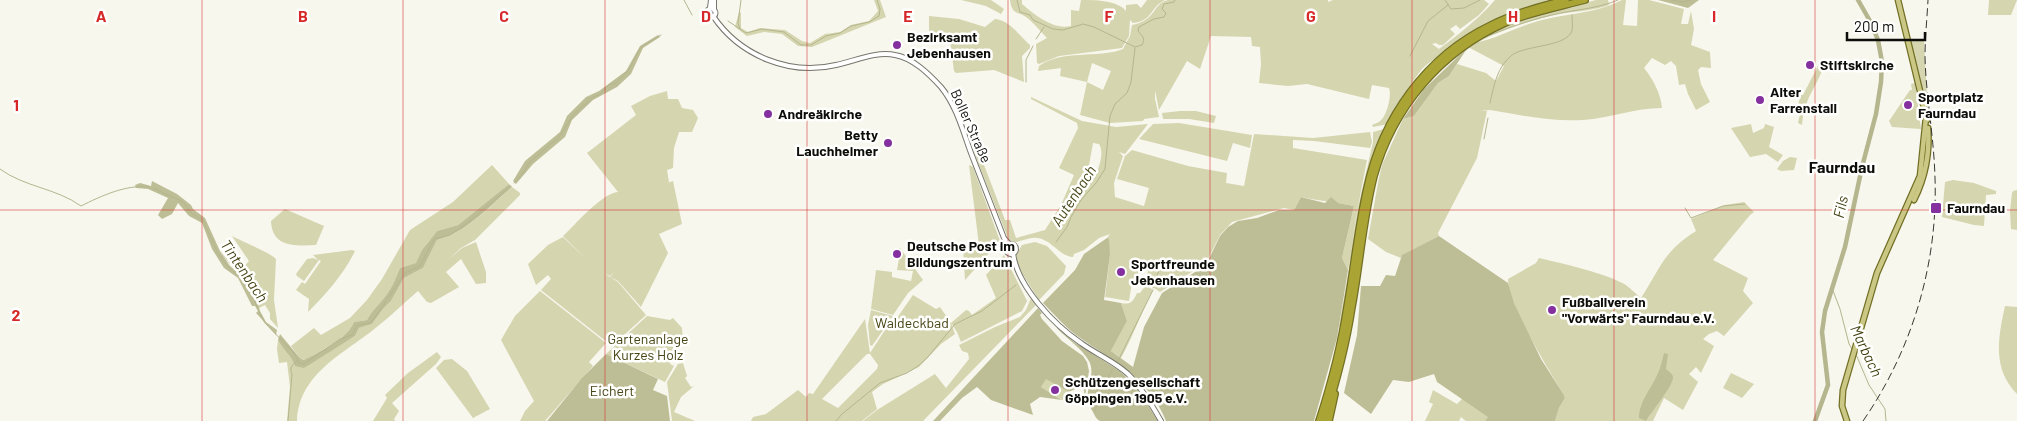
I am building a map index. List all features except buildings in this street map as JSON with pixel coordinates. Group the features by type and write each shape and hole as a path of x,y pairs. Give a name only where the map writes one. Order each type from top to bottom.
{"highway":[{"path":"1319,421 1343,333 1367,187 1378,149 1394,116 1425,74 1446,54 1469,37 1490,25 1519,13 1566,0"},
{"path":"1324,421 1337,377 1350,317 1373,182 1387,140 1406,106 1438,68 1462,47 1481,35 1520,17 1585,0"},
{"path":"1329,421 1337,388 1337,377"}],"main road":[{"path":"712,0 713,16 709,17 706,11 712,9"},
{"path":"1848,421 1842,401 1854,350 1877,274 1924,177 1928,143 1926,118 1898,0"},
{"name":"Boller Straße","path":"713,16 734,40 761,58 786,66 815,68 881,54 902,56 916,64 944,91 964,134 1004,238 1009,244"},
{"path":"1013,254 1007,251 1009,244 1013,244 1016,247 1013,254 1017,269 1044,309 1070,336 1128,374 1150,402 1161,421"}],"green space":[{"path":"874,0 880,0 886,17 812,47 798,46 782,34 764,32 747,36 735,27 739,12 741,13 741,28 748,32 760,28 785,30 802,41 810,43 825,34 840,32 851,25 869,21 878,11"},
{"path":"961,0 991,0 1004,9 1001,14 986,6"},
{"path":"1010,0 1022,0 1022,4 1038,17 1051,24 1064,27 1071,26 1071,10 1079,11 1081,0 1111,3 1122,7 1126,11 1126,5 1137,4 1141,8 1147,0 1165,0 1156,6 1144,20 1133,23 1130,20 1129,36 1122,48 1059,56 1039,64 1037,63 1036,44 1047,38 1029,19 1015,12"},
{"path":"1168,0 1328,0 1328,2 1333,0 1484,0 1489,4 1479,15 1460,29 1456,25 1450,29 1455,34 1443,45 1432,44 1439,49 1471,24 1495,0 1554,0 1496,20 1457,42 1422,69 1388,124 1373,127 1372,125 1379,122 1384,116 1390,96 1389,88 1372,85 1369,99 1307,84 1288,86 1259,83 1260,47 1252,46 1251,37 1211,36 1200,69 1187,61 1159,110 1155,90 1159,117 1144,119 1143,121 1110,123 1080,115 1087,82 1060,76 1061,68 1038,71 1039,66 1059,58 1113,52 1123,49 1130,36 1132,25 1146,20 1163,2","holes":["1092,63 1111,71 1103,90 1087,82"]},
{"path":"1596,0 1608,0 1609,5 1538,19 1507,29 1478,42 1532,23 1600,9 1622,0 1626,0 1623,25 1637,26 1638,0 1649,0 1684,9 1681,24 1688,24 1691,11 1694,29 1691,45 1710,52 1711,68 1701,67 1698,70 1701,84 1710,102 1696,110 1685,84 1679,85 1676,66 1671,61 1665,65 1652,58 1644,68 1656,87 1662,108 1583,120 1536,118 1490,110 1480,111 1487,111 1477,158 1438,233 1439,236 1403,255 1401,258 1386,252 1368,239 1382,165 1403,119 1414,116 1438,83 1449,76 1457,64 1486,73 1496,81 1504,66 1468,47 1514,23"},
{"path":"1658,0 1699,0 1688,8"},
{"path":"1989,0 2017,0 2011,15 1988,15"},
{"path":"929,16 959,19 985,27 995,19 1010,25 1030,45 1030,48 1022,56 1024,82 994,70 956,73 954,71 949,33 929,35"},
{"path":"658,35 660,37 643,48 631,74 617,87 593,100 572,120 565,137 533,164 516,184 513,181 525,161 560,132 567,116 586,97 599,91 626,71 640,46"},
{"path":"1911,41 1924,41 1928,113"},
{"path":"1468,47 1449,76 1438,83 1414,116 1403,119 1424,89"},
{"path":"1819,64 1823,65 1822,69 1806,106 1804,106 1802,125 1798,123 1802,105 1798,104 1801,95 1803,95"},
{"name":"Sportplatz Faurndau","path":"1915,83 1921,129 1892,127 1889,121 1910,90 1912,90 1911,84"},
{"path":"667,91 668,99 678,99 682,108 693,110 698,118 692,132 679,132 674,148 673,168 667,170 669,182 667,183 673,181 682,224 659,234 668,253 641,307 618,281 610,277 614,272 610,276 605,274 618,282 646,315 612,346 541,290 551,279 548,275 536,285 528,264 548,245 563,237 588,261 563,236 597,203 618,192 587,153 636,115 631,106 650,96"},
{"path":"1031,97 1082,121 1116,127 1148,124 1125,154 1119,152 1123,156 1114,183 1115,197 1144,206 1149,188 1117,179 1125,156 1132,150 1188,166 1227,173 1226,183 1244,186 1254,134 1313,138 1370,132 1372,142 1370,148 1293,140 1293,148 1367,160 1348,270 1342,258 1354,206 1301,197 1294,210 1284,208 1232,222 1220,235 1206,263 1160,292 1145,282 1148,271 1143,269 1144,264 1141,264 1136,282 1132,282 1129,301 1105,297 1110,255 1107,238 1110,234 1099,238 1084,250 1074,254 1073,257 1063,254 1042,239 1031,238 1012,243 1009,241 972,147 981,157 1005,220 1010,220 1016,238 1045,230 1061,205 1074,175 1059,168 1078,128 1077,123 1031,99","holes":["1093,143 1099,144 1101,155 1096,174 1088,171"]},
{"path":"1196,111 1216,116 1214,123 1189,119 1163,119 1162,113"},
{"path":"1179,123 1252,135 1250,148 1233,143 1227,161 1139,139 1153,124"},
{"path":"1751,124 1753,133 1764,128 1765,124 1774,127 1769,147 1783,155 1778,162 1766,154 1750,157 1731,128"},
{"path":"1384,129 1367,177 1361,201 1341,327 1339,326 1357,212 1373,142 1373,132"},
{"path":"1790,157 1797,158 1794,170 1781,171 1777,169 1783,161"},
{"path":"492,165 509,184 458,225 437,231 422,250 417,263 400,268 389,291 367,320 354,322 345,334 332,344 305,360 300,358 291,346 314,328 321,335 350,318 367,300 382,279 410,230 453,202"},
{"path":"969,165 973,167 1000,241 965,280 963,248 979,245"},
{"path":"1953,180 1974,183 1996,191 1996,194 1986,195 1984,226 1942,217 1945,182"},
{"path":"152,181 177,194 205,218 220,251 230,266 243,276 255,293 260,311 266,322 277,330 276,335 256,313 258,311 255,306 252,306 238,278 224,268 212,249 202,223 189,216 178,203 172,214 162,219 158,215 168,198 148,189 136,188 135,185 140,183 151,186"},
{"path":"509,184 512,187 468,225 437,240 423,268 404,278 391,301 372,324 359,328 355,336 304,368 295,366 278,340 280,334 300,358 304,360 339,340 354,322 367,320 389,291 400,268 416,263 422,250 437,231 458,225"},
{"path":"512,187 520,195 475,240 461,248 447,261 462,248 476,242 486,272 486,283 476,284 461,259 446,272 459,287 431,303 427,302 418,291 383,322 326,365 306,389 300,404 297,421 287,421 290,387 287,362 279,363 278,340 295,366 333,349 355,336 359,328 372,324 391,301 404,278 423,268 437,240 468,225"},
{"path":"2017,190 2017,230 2011,229 2010,211 2012,193"},
{"path":"1301,197 1325,203 1331,197 1338,203 1354,206 1342,258 1348,270 1337,338 1314,421 1166,421 1159,406 1140,382 1116,362 1063,324 1043,303 1075,270 1084,254 1107,238 1109,239 1110,255 1104,300 1121,303 1127,321 1111,351 1133,367 1144,327 1162,293 1206,265 1220,236 1228,227 1238,221 1257,218 1279,210 1294,210"},
{"path":"1744,202 1754,212 1713,260 1748,278 1743,291 1753,303 1724,336 1717,331 1703,339 1714,346 1701,373 1696,367 1689,374 1698,382 1683,410 1664,398 1653,421 1555,421 1559,408 1565,398 1514,304 1508,279 1536,263 1539,258 1608,277 1626,285 1641,298 1669,253 1696,231 1691,219 1725,205"},
{"path":"285,209 324,226 316,245 293,245 280,241 272,230 271,221"},
{"path":"232,236 276,259 274,300 278,328 270,319 270,313 265,305 259,308 252,290 220,251 232,264 241,270 249,261"},
{"path":"1439,236 1508,283 1514,303 1541,359 1564,395 1565,398 1559,408 1555,421 1485,421 1488,417 1437,382 1434,374 1409,382 1393,380 1371,414 1344,393 1357,335 1361,286 1380,286 1386,275 1395,276 1402,255"},
{"path":"1035,242 1047,246 1066,266 1064,274 1039,300 1018,267 1016,255 1022,245"},
{"path":"900,248 923,280 908,293 893,315 871,309 876,270 892,272 892,277 911,281 913,271 897,270 900,253 897,252"},
{"path":"355,251 340,276 308,312 309,299 296,290 302,282 305,284 321,261 319,260 304,281 296,274 307,259 313,258 318,260 313,255"},
{"path":"1004,255 1027,301 1022,311 961,342 951,323 966,310 972,315 996,298 986,275"},
{"path":"1146,285 1153,290 1121,358 1111,351 1127,321 1121,303 1127,304 1131,302"},
{"path":"540,291 606,343 589,362 593,366 545,421 520,421 525,411 534,401 501,340 515,316"},
{"name":"Waldeckbad","path":"913,295 936,309 940,307 951,323 955,334 941,344 919,367 883,384 872,392 877,409 862,421 751,421 753,417 766,414 798,390 806,397 809,393 813,394 865,319 870,353 887,327 890,328","holes":["867,354 870,354 878,365 877,369 838,408 822,399"]},
{"path":"1031,298 1036,305 923,421 863,421 877,410 935,374 946,388 969,359 968,353 962,351 959,345 1020,317 1026,310"},
{"path":"2005,306 2017,307 2017,394 2009,384 2000,364 1999,341"},
{"path":"1038,308 1042,313 1040,315 1042,319 1062,341 1083,356 1087,362 1089,371 1085,397 1083,385 1069,392 1046,379 1041,387 1062,400 1040,397 1030,404 1033,415 991,400 977,387 962,398 940,421 933,421"},
{"path":"871,310 893,316 872,346 870,345 868,325"},
{"name":"Gartenanlage Kurzes Holz","path":"647,316 670,320 673,318 682,328 683,343 676,339 672,346 674,348 670,356 673,358 670,364 674,366 665,382 606,354"},
{"path":"1057,328 1074,342 1120,371 1137,388 1158,421 1100,421 1089,405 1088,392 1091,369 1088,358"},
{"path":"437,352 441,357 436,364 392,403 399,411 394,419 395,421 373,421 387,398 385,395 408,373"},
{"path":"1664,353 1668,354 1666,369 1673,377 1672,381 1646,421 1639,418 1641,406 1659,371"},
{"name":"Eichert","path":"606,354 658,379 653,390 667,396 670,421 547,421 582,378"},
{"path":"452,359 467,371 490,409 473,418 436,368 444,360"},
{"path":"683,363 687,376 685,378 691,387 694,386 681,397 674,412 695,421 672,421 667,382 678,364"},
{"path":"1731,373 1754,384 1742,398 1723,388"},
{"name":"Schützengesellschaft Göppingen 1905 e.V.","path":"1046,378 1076,396 1071,405 1041,387"},
{"path":"1433,390 1457,404 1463,398 1489,417 1485,421 1466,421 1461,417 1459,421 1425,421 1433,404 1429,402"}],"waterway":[{"path":"684,0 692,15"},
{"path":"740,29 738,23 741,0"},
{"path":"728,21 746,33 762,29 784,32 801,45 811,45 826,36 840,33 851,26 869,22 879,16 880,9 877,0"},
{"path":"1017,0 1020,12 1030,15 1033,20 1053,29 1063,30 1083,24 1094,27 1135,47 1142,45 1144,41 1138,31 1139,27 1154,19 1164,17 1166,13 1162,9 1164,4 1174,2 1175,0"},
{"path":"1445,0 1451,9 1464,8 1480,0"},
{"path":"1490,35 1543,17 1597,7 1618,0"},
{"path":"1672,0 1683,2 1691,0"},
{"name":"Fils","path":"1815,421 1828,385 1822,332 1825,311 1845,247 1862,167 1876,114 1881,82 1882,62 1878,40 1858,0"},
{"path":"1410,56 1428,21 1448,5"},
{"path":"1490,103 1497,77 1507,60 1518,52 1554,43 1568,36 1572,31 1572,15"},
{"path":"1036,39 1044,27"},
{"name":"Tintenbach","path":"514,183 529,163 559,137 574,114 610,84 615,84 630,68 642,46 661,35"},
{"path":"1026,82 1026,60 1033,46"},
{"name":"Autenbach","path":"1056,242 1067,227 1081,200 1105,169 1110,116 1115,104 1127,93 1131,82 1135,48"},
{"path":"1484,139 1488,118"},
{"name":"Tintenbach","path":"0,169 19,180 61,195 81,206 123,189 149,187"},
{"name":"Tintenbach","path":"153,188 183,202 191,213 203,220 217,252 229,268 241,278 252,294 265,323 294,353 299,363 304,364 340,339 352,335 357,325 371,323 405,273 420,266 434,239 450,235 466,224 511,186"},
{"path":"1685,208 1691,218 1723,206 1745,204"},
{"path":"1153,288 1161,264"},
{"name":"Autenbach","path":"836,421 880,383 907,373 918,366 955,324 982,311 1016,285"},
{"name":"Marbach","path":"1832,288 1852,349"},
{"path":"1118,361 1153,290"},
{"name":"Marbach","path":"1855,352 1869,385 1885,409 1886,421"},
{"path":"288,421 291,368 298,361"},
{"path":"1095,411 1104,385 1112,370"}],"railway":[{"path":"1863,421 1880,394 1908,336 1926,274 1932,242 1935,178 1925,57 1928,0"}],"place":[{"name":"Bezirksamt Jebenhausen","path":"897,45"},
{"name":"Stiftskirche","path":"1810,65"},
{"name":"Alter Farrenstall","path":"1760,100"},
{"name":"Sportplatz Faurndau","path":"1908,105"},
{"name":"Andreäkirche","path":"768,114"},
{"name":"Betty Lauchheimer","path":"888,143"},
{"name":"Faurndau","path":"1936,208"},
{"name":"Deutsche Post im Bildungszentrum","path":"897,254"},
{"name":"Sportfreunde Jebenhausen","path":"1121,272"},
{"name":"Fußballverein \"Vorwärts\" Faurndau e.V.","path":"1552,310"},
{"name":"Schützengesellschaft Göppingen 1905 e.V.","path":"1055,390"}],"district":[{"name":"Faurndau","path":"1842,167"}]}
